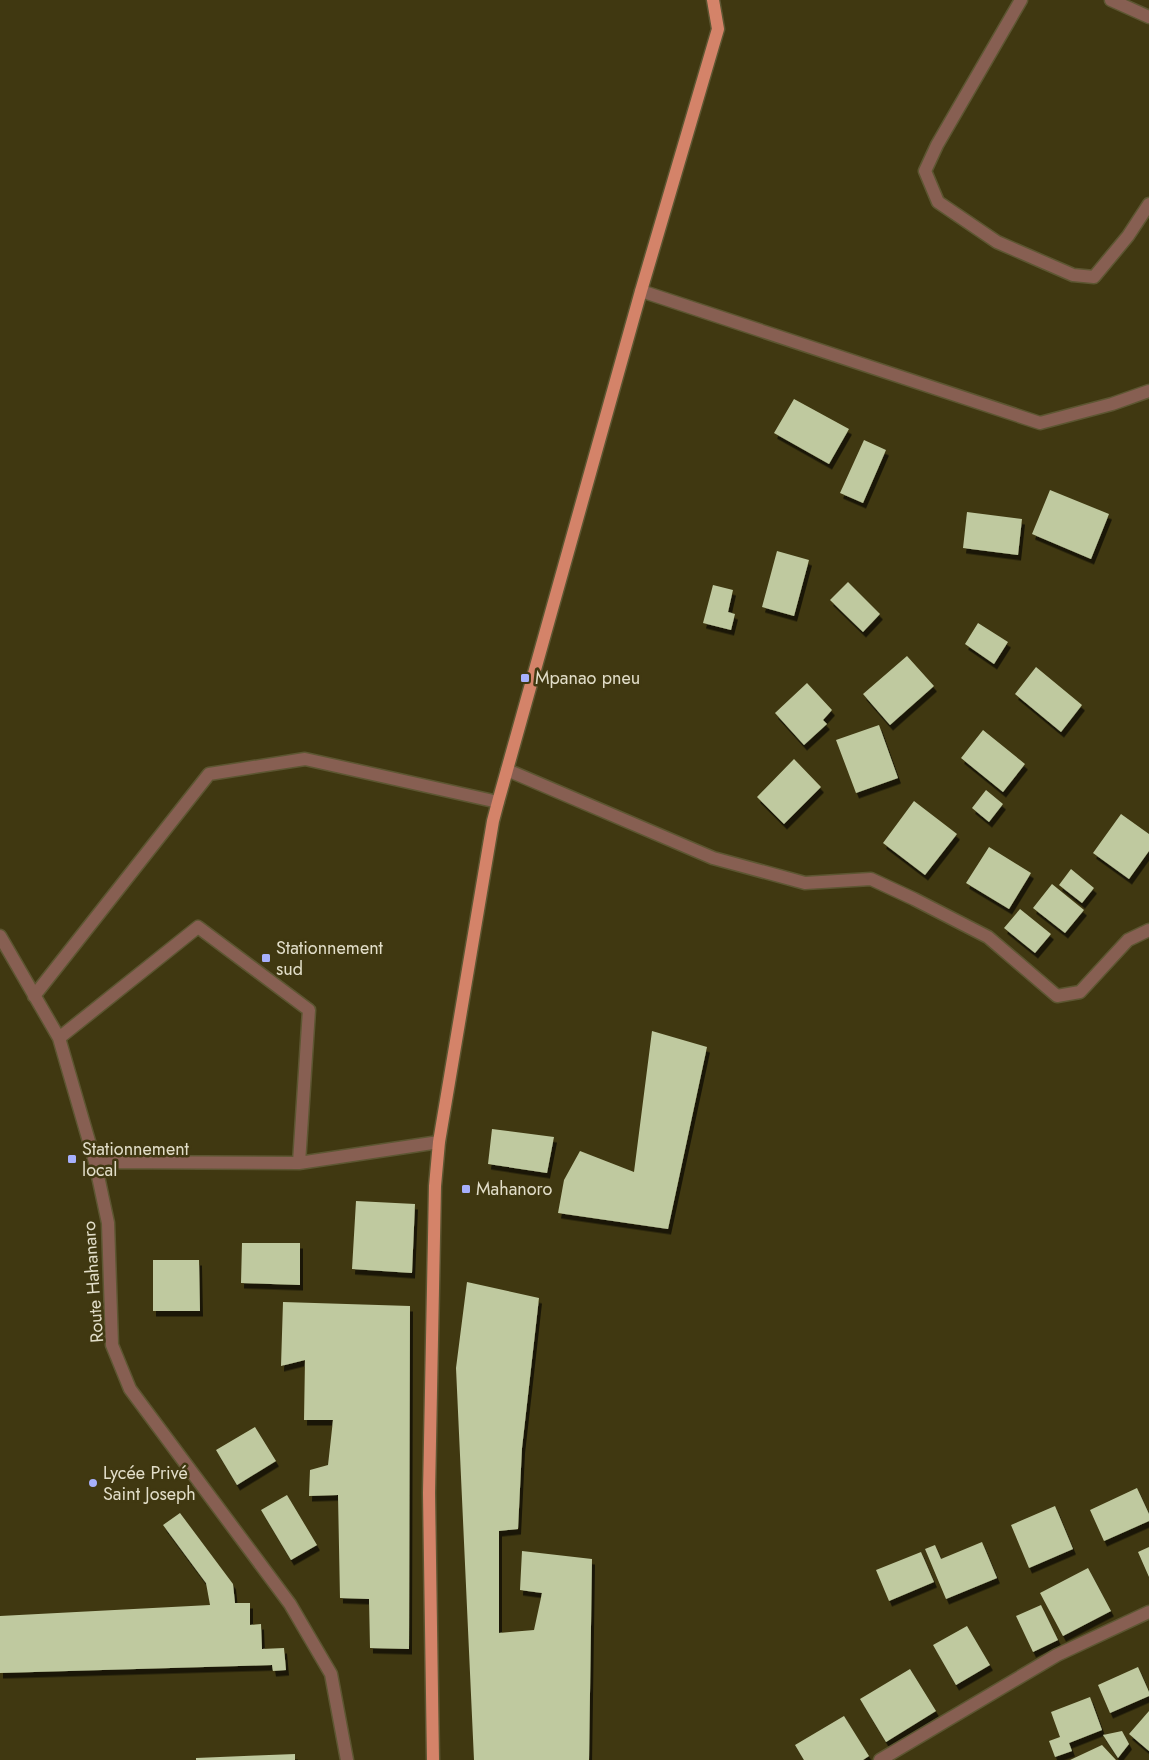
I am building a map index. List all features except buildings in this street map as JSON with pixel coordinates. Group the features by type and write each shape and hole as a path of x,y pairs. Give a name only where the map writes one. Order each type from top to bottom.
{"main road":[{"path":"433,1760 429,1493 435,1186 439,1142 493,821 641,291 718,29 714,0"}],"street":[{"path":"1021,0 937,145 925,171 938,202 997,242 1073,275 1094,277 1128,236 1149,204"},
{"path":"1111,0 1149,18"},
{"path":"641,291 1040,423 1112,404 1149,391"},
{"path":"34,996 209,774 305,759 498,802"},
{"path":"507,770 713,858 805,883 871,879 988,937 1058,996 1080,992 1128,940 1149,930"},
{"path":"59,1038 198,927 310,1010 299,1163"},
{"name":"Route Hahanaro","path":"0,936 59,1038 94,1162 108,1223 112,1345 130,1389 295,1611 331,1674 347,1760"},
{"path":"94,1162 299,1163 439,1142"},
{"path":"880,1760 1057,1655 1149,1612"}],"place":[{"name":"Mpanao pneu","path":"525,678"},
{"name":"Stationnement sud","path":"266,958"},
{"name":"Stationnement local","path":"72,1159"},
{"name":"Mahanoro","path":"466,1189"},
{"name":"Lycée Privé Saint Joseph","path":"93,1483"}]}
